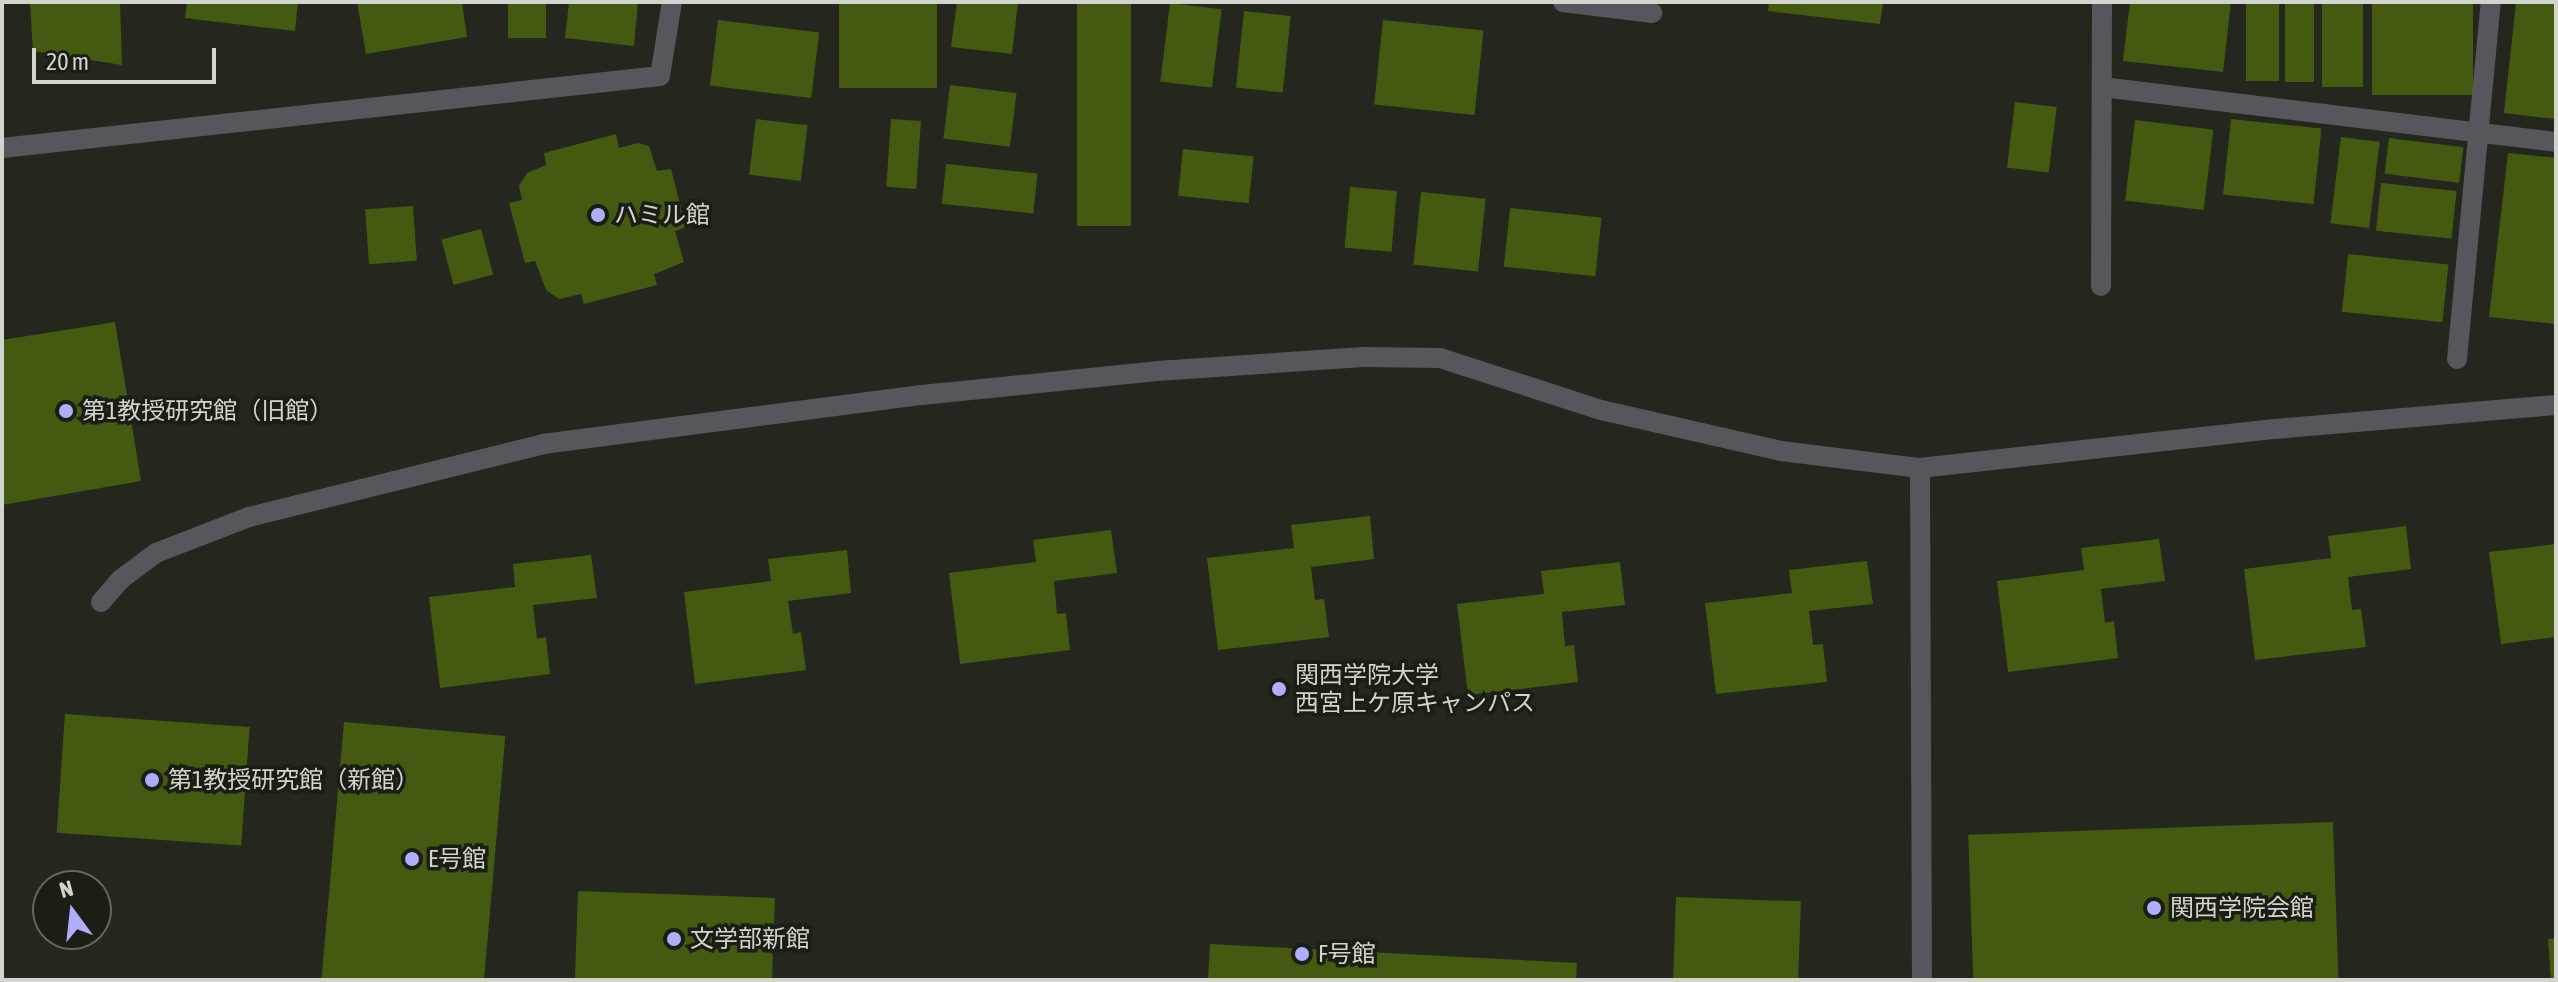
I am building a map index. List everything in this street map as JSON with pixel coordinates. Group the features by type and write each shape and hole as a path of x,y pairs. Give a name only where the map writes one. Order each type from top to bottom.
{"street":[{"path":"2,148 660,76 672,2"},
{"path":"1563,2 1652,13"},
{"path":"2101,286 2102,2"},
{"path":"2457,359 2491,2"},
{"path":"2102,87 2556,142"},
{"path":"101,602 121,579 156,553 249,517 543,444 922,395 1157,371 1364,357 1440,358 1601,410 1766,448 1920,468 2275,429 2556,405"},
{"path":"1920,468 1922,980"}],"building":[{"path":"30,2 120,2 122,65 33,51"},
{"path":"187,2 298,2 295,31 185,18"},
{"path":"357,2 462,2 467,37 366,54"},
{"path":"508,2 546,2 546,38 508,38"},
{"path":"569,2 638,2 634,46 565,38"},
{"path":"839,2 937,2 937,88 839,88"},
{"path":"957,2 1018,2 1012,54 951,47"},
{"path":"1077,2 1131,2 1131,226 1077,226"},
{"path":"1769,2 1883,2 1880,24 1768,11"},
{"path":"2130,2 2231,2 2223,72 2123,61"},
{"path":"2246,2 2279,2 2279,81 2246,81"},
{"path":"2285,2 2314,2 2314,82 2285,82"},
{"path":"2322,2 2363,2 2363,87 2322,87"},
{"path":"2372,2 2473,2 2473,95 2372,95"},
{"path":"2516,2 2556,2 2556,119 2504,113"},
{"path":"1170,3 1222,9 1212,88 1160,81"},
{"path":"1244,11 1291,16 1283,92 1236,88"},
{"path":"718,20 819,32 811,98 710,86"},
{"path":"1383,20 1483,31 1475,115 1374,105"},
{"path":"950,85 1017,93 1010,147 943,139"},
{"path":"2015,102 2057,107 2049,173 2007,168"},
{"path":"756,119 808,125 801,181 749,175"},
{"path":"891,119 921,121 916,189 886,187"},
{"path":"2231,119 2322,129 2314,204 2223,195"},
{"path":"2135,120 2213,130 2204,210 2125,200"},
{"name":"ハミル館","path":"616,134 619,148 638,143 649,146 657,171 671,169 686,227 675,231 684,262 654,274 657,285 584,304 581,294 559,299 546,290 535,261 525,263 509,203 522,200 519,186 527,173 546,165 544,153"},
{"path":"2341,137 2380,142 2369,228 2330,223"},
{"path":"2389,138 2463,147 2459,183 2385,174"},
{"path":"1183,149 1254,156 1249,203 1178,196"},
{"path":"2508,153 2556,158 2556,324 2489,317"},
{"path":"946,164 1037,174 1033,213 942,204"},
{"path":"2381,183 2457,191 2452,239 2376,231"},
{"path":"1350,187 1397,191 1392,252 1345,248"},
{"path":"1421,192 1486,199 1478,271 1413,265"},
{"path":"413,206 417,261 369,264 365,209"},
{"path":"1510,208 1601,218 1595,276 1504,267"},
{"path":"481,229 493,274 454,285 441,240"},
{"path":"2348,254 2448,265 2442,322 2342,312"},
{"name":"第1教授研究館（旧館）","path":"115,322 141,481 2,505 2,340"},
{"path":"1370,516 1374,559 1311,567 1315,600 1324,599 1329,637 1218,650 1207,558 1294,548 1291,525"},
{"path":"2406,526 2411,569 2348,577 2352,610 2361,609 2366,647 2255,660 2244,569 2331,558 2328,536"},
{"path":"1111,530 1117,573 1054,581 1057,614 1066,613 1070,650 960,664 949,573 1036,562 1033,540"},
{"path":"2159,539 2165,581 2101,589 2105,623 2114,621 2118,658 2008,672 1997,581 2084,570 2081,548"},
{"path":"2556,544 2556,637 2501,644 2489,552"},
{"path":"847,550 851,593 788,601 793,634 801,632 806,670 695,684 684,592 771,581 768,559"},
{"path":"591,555 597,598 533,605 537,639 546,637 550,674 440,688 429,597 515,587 513,564"},
{"path":"1867,561 1873,604 1809,611 1813,645 1823,644 1827,682 1716,694 1705,603 1792,593 1789,570"},
{"path":"1620,562 1625,605 1562,612 1565,646 1574,645 1578,682 1468,695 1457,604 1544,594 1541,571"},
{"name":"第1教授研究館（新館）","path":"65,714 250,727 241,846 57,833"},
{"name":"E号館","path":"344,722 505,736 484,980 321,980"},
{"name":"関西学院会館","path":"2333,822 2339,980 1973,980 1968,835"},
{"name":"文学部新館","path":"578,891 775,898 772,980 575,980"},
{"path":"1676,897 1801,901 1798,980 1673,980"},
{"path":"2556,938 2556,980 2551,980 2548,939"},
{"name":"F号館","path":"1210,944 1577,963 1576,980 1208,980"}],"place":[{"name":"ハミル館","path":"598,215"},
{"name":"第1教授研究館（旧館）","path":"66,411"},
{"name":"関西学院大学 西宮上ケ原キャンパス","path":"1279,689"},
{"name":"第1教授研究館（新館）","path":"152,780"},
{"name":"E号館","path":"412,859"},
{"name":"関西学院会館","path":"2154,908"},
{"name":"文学部新館","path":"674,939"},
{"name":"F号館","path":"1302,954"}]}
